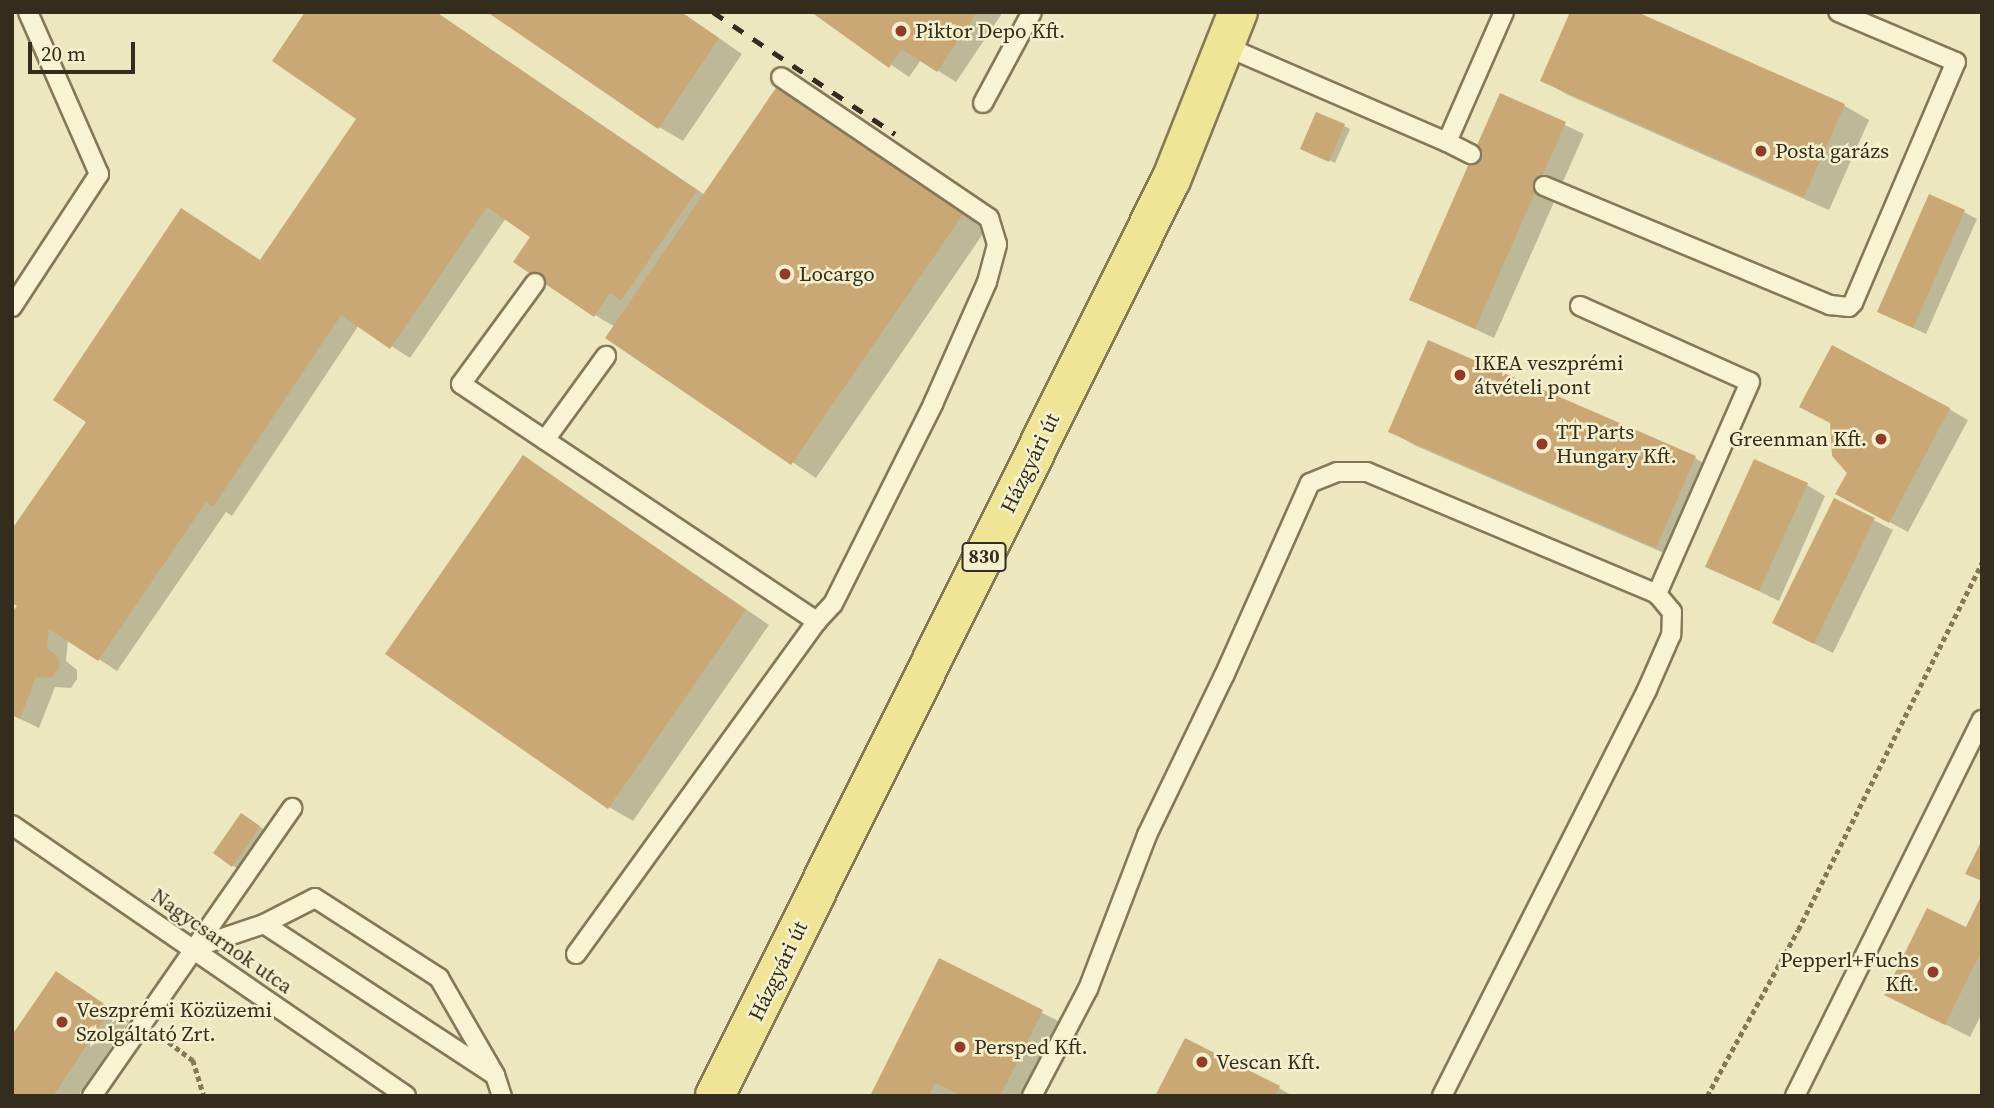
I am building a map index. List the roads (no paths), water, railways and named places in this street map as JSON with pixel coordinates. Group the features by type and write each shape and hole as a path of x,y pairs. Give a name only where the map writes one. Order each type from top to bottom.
{"main road":[{"name":"Házgyári út","path":"715,1096 1171,180 1233,30"}],"lane":[{"path":"12,307 99,174 28,12"},
{"path":"983,103 1032,12"},
{"path":"1447,142 1504,12"},
{"path":"1544,186 1830,305 1849,307 1956,62 1838,12"},
{"path":"1233,30 1471,153"},
{"path":"576,954 817,621 833,604 933,404 987,282 997,244 989,218 781,77"},
{"path":"535,283 461,384 817,621"},
{"path":"1580,306 1750,382 1657,594"},
{"path":"545,440 606,356"},
{"path":"1032,1096 1088,989 1147,835 1224,676 1310,483 1337,472 1367,472 1657,594 1672,612 1671,635 1647,690 1442,1096"},
{"path":"1795,1096 1982,720"},
{"path":"92,1096 292,808"},
{"name":"Nagycsarnok utca","path":"12,825 406,1096"},
{"path":"193,948 264,924 316,898 439,978 495,1075 502,1096"},
{"path":"264,924 495,1075"}],"railway":[{"path":"713,12 895,134"}],"place":[{"name":"Piktor Depo Kft.","path":"901,31"},
{"name":"Posta garázs","path":"1761,151"},
{"name":"Locargo","path":"785,274"},
{"name":"IKEA veszprémi átvételi pont","path":"1460,375"},
{"name":"Greenman Kft.","path":"1881,439"},
{"name":"TT Parts Hungary Kft.","path":"1542,444"},
{"name":"Pepperl+Fuchs Kft.","path":"1933,972"},
{"name":"Veszprémi Közüzemi Szolgáltató Zrt.","path":"62,1022"},
{"name":"Persped Kft.","path":"960,1047"},
{"name":"Vescan Kft.","path":"1202,1062"}]}
